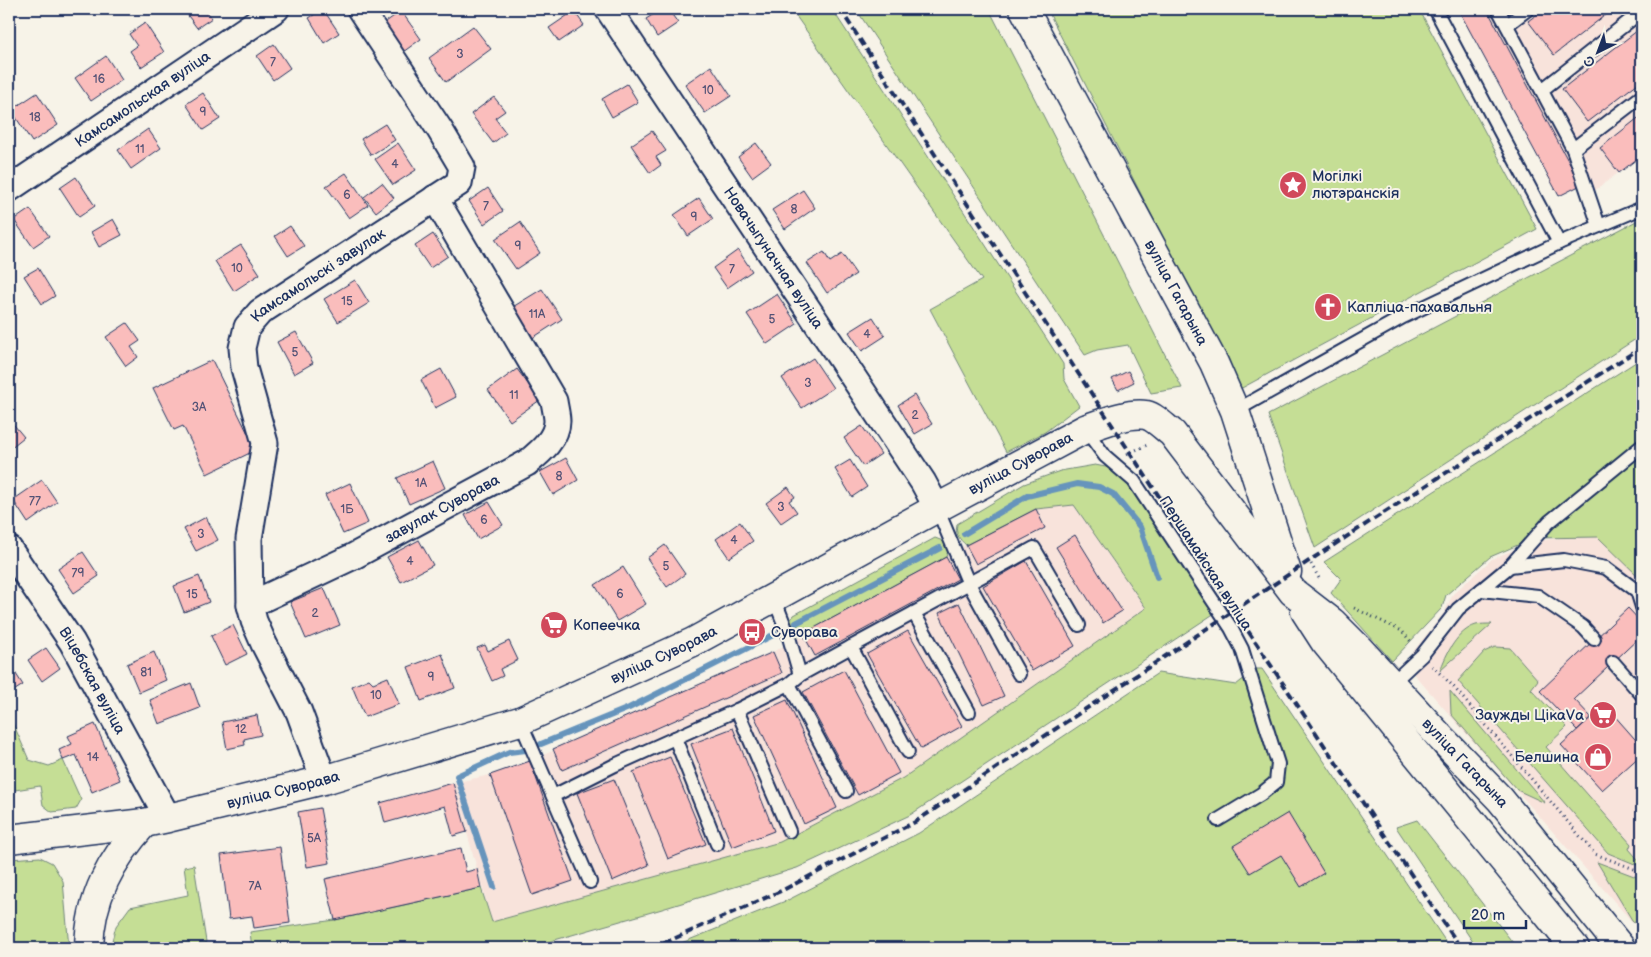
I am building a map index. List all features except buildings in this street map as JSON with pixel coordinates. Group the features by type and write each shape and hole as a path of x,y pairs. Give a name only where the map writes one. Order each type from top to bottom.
{"street":[{"name":"Камсамольская вуліца","path":"9,189 276,9"},
{"name":"Камсамольскі завулак","path":"250,605 249,539 265,443 244,368 242,348 246,327 260,312 459,183 462,167 440,130 360,9"},
{"name":"Новачыгуначная вуліца","path":"608,9 918,474 937,508"},
{"name":"вуліца Гагарына","path":"1024,9 1214,363 1235,411 1293,592 1332,622 1500,856 1575,948"},
{"name":"завулак Суворава","path":"250,605 354,556 527,463 540,453 552,438 558,423 554,401 434,198"},
{"name":"вуліца Суворава","path":"9,839 156,821 324,780 520,721 693,642 937,508 1085,430 1128,416 1147,415 1172,432 1293,592"},
{"name":"Віцебская вуліца","path":"9,549 72,642 156,821"},
{"path":"250,605 254,621 264,644 299,712 324,780"},
{"name":"вуліца Гагарына","path":"1383,693 1500,799 1530,838 1625,947"},
{"path":"89,948 89,934 98,893 111,866 125,844 156,821"},
{"path":"1500,856 1502,842 1508,836 1517,832 1530,838"}],"lane":[{"path":"1436,9 1559,243"},
{"path":"1498,9 1573,149 1599,226"},
{"path":"1507,26 1528,9"},
{"path":"1542,90 1642,11"},
{"path":"1573,149 1642,96"},
{"path":"1235,411 1403,316 1559,243 1642,208"},
{"name":"Першамайская вуліца","path":"1085,430 1105,456 1134,481 1231,628 1242,649 1278,764 1276,782 1261,794 1218,820"},
{"path":"1383,693 1422,656 1458,609 1510,566 1550,522 1642,446"},
{"path":"937,508 968,582 1019,674"},
{"path":"553,796 789,684 800,675 850,647 1034,548 1079,625"},
{"path":"1510,566 1564,560 1606,568 1637,591 1642,607"},
{"path":"1481,590 1538,596 1584,627 1594,640"},
{"path":"774,598 788,634 800,675"},
{"path":"914,613 970,712"},
{"path":"850,647 908,752"},
{"path":"1613,662 1642,695"},
{"path":"789,684 846,791"},
{"path":"736,710 789,831"},
{"path":"520,721 590,882"},
{"path":"675,738 717,844"}],"path":[{"path":"1310,562 1324,588"},
{"path":"1353,608 1402,631 1422,656 1452,685 1595,854 1642,872"}],"shaded area":[{"path":"1458,9 1642,9 1642,155 1589,195 1581,185 1559,196"},
{"path":"1074,505 1146,608 903,778 781,842 492,922 453,783 490,775 530,761 773,652 966,545 1036,509"},
{"path":"1604,533 1642,570 1642,933 1404,663 1444,613 1453,594 1492,559 1535,541"}],"green space":[{"path":"791,9 832,9 1063,364 1064,379 1079,406 1045,432 1006,452 930,309 982,280"},
{"path":"856,9 989,9 1182,388 1151,393 1128,345 1097,350 1085,355"},
{"path":"1047,9 1419,9 1537,229 1240,389"},
{"path":"1642,218 1642,335 1315,548 1268,415"},
{"path":"1642,358 1642,580 1598,537 1534,538 1490,557 1446,595 1442,608 1392,661 1331,593 1341,579 1324,562"},
{"path":"1095,465 1111,468 1130,485 1215,613 910,815 797,868 527,948 252,948 250,932 335,920 481,888 492,922 780,842 903,778 1146,608 1074,505 1036,509 966,545 957,533 957,524 1024,484 1060,471"},
{"path":"935,538 943,541 948,551 946,557 796,638 790,621 794,615"},
{"path":"1492,624 1440,671 1445,657 1463,632 1476,625"},
{"path":"1495,647 1510,648 1538,680 1531,689 1567,727 1546,747 1631,844 1629,849 1642,864 1642,867 1608,853 1458,681 1484,652"},
{"path":"1256,669 1262,669 1450,948 669,948 788,900 919,833 1158,673 1236,685"},
{"path":"1450,691 1545,803 1517,790 1451,714"},
{"path":"13,723 29,760 49,766 63,760 81,800 76,809 52,812 43,805 40,786 15,790 14,781 9,781 9,725"},
{"path":"1417,820 1517,948 1477,948 1396,827"},
{"path":"40,857 52,863 63,881 69,948 9,948 9,859"},
{"path":"1597,862 1642,879 1642,929 1632,920"},
{"path":"194,865 207,948 110,948 116,926 130,907 188,895 184,867"}],"waterway":[{"path":"964,534 1027,496 1077,484 1099,487 1113,494 1140,527 1157,577"},
{"path":"796,623 940,548"},
{"path":"541,744 629,708 775,634"},
{"path":"494,887 457,776 509,752 526,750"}],"railway":[{"path":"840,9 1226,597 1461,948"},
{"path":"653,948 783,890 915,822 1315,557 1642,347"}],"place":[{"name":"Могілкі лютэранскія","path":"1293,185"},
{"name":"Капліца-пахавальня","path":"1328,307"},
{"name":"Копеечка","path":"554,625"},
{"name":"Суворава","path":"752,632"},
{"name":"Заужды ЦікаVа","path":"1603,715"},
{"name":"Белшина","path":"1598,757"}]}
